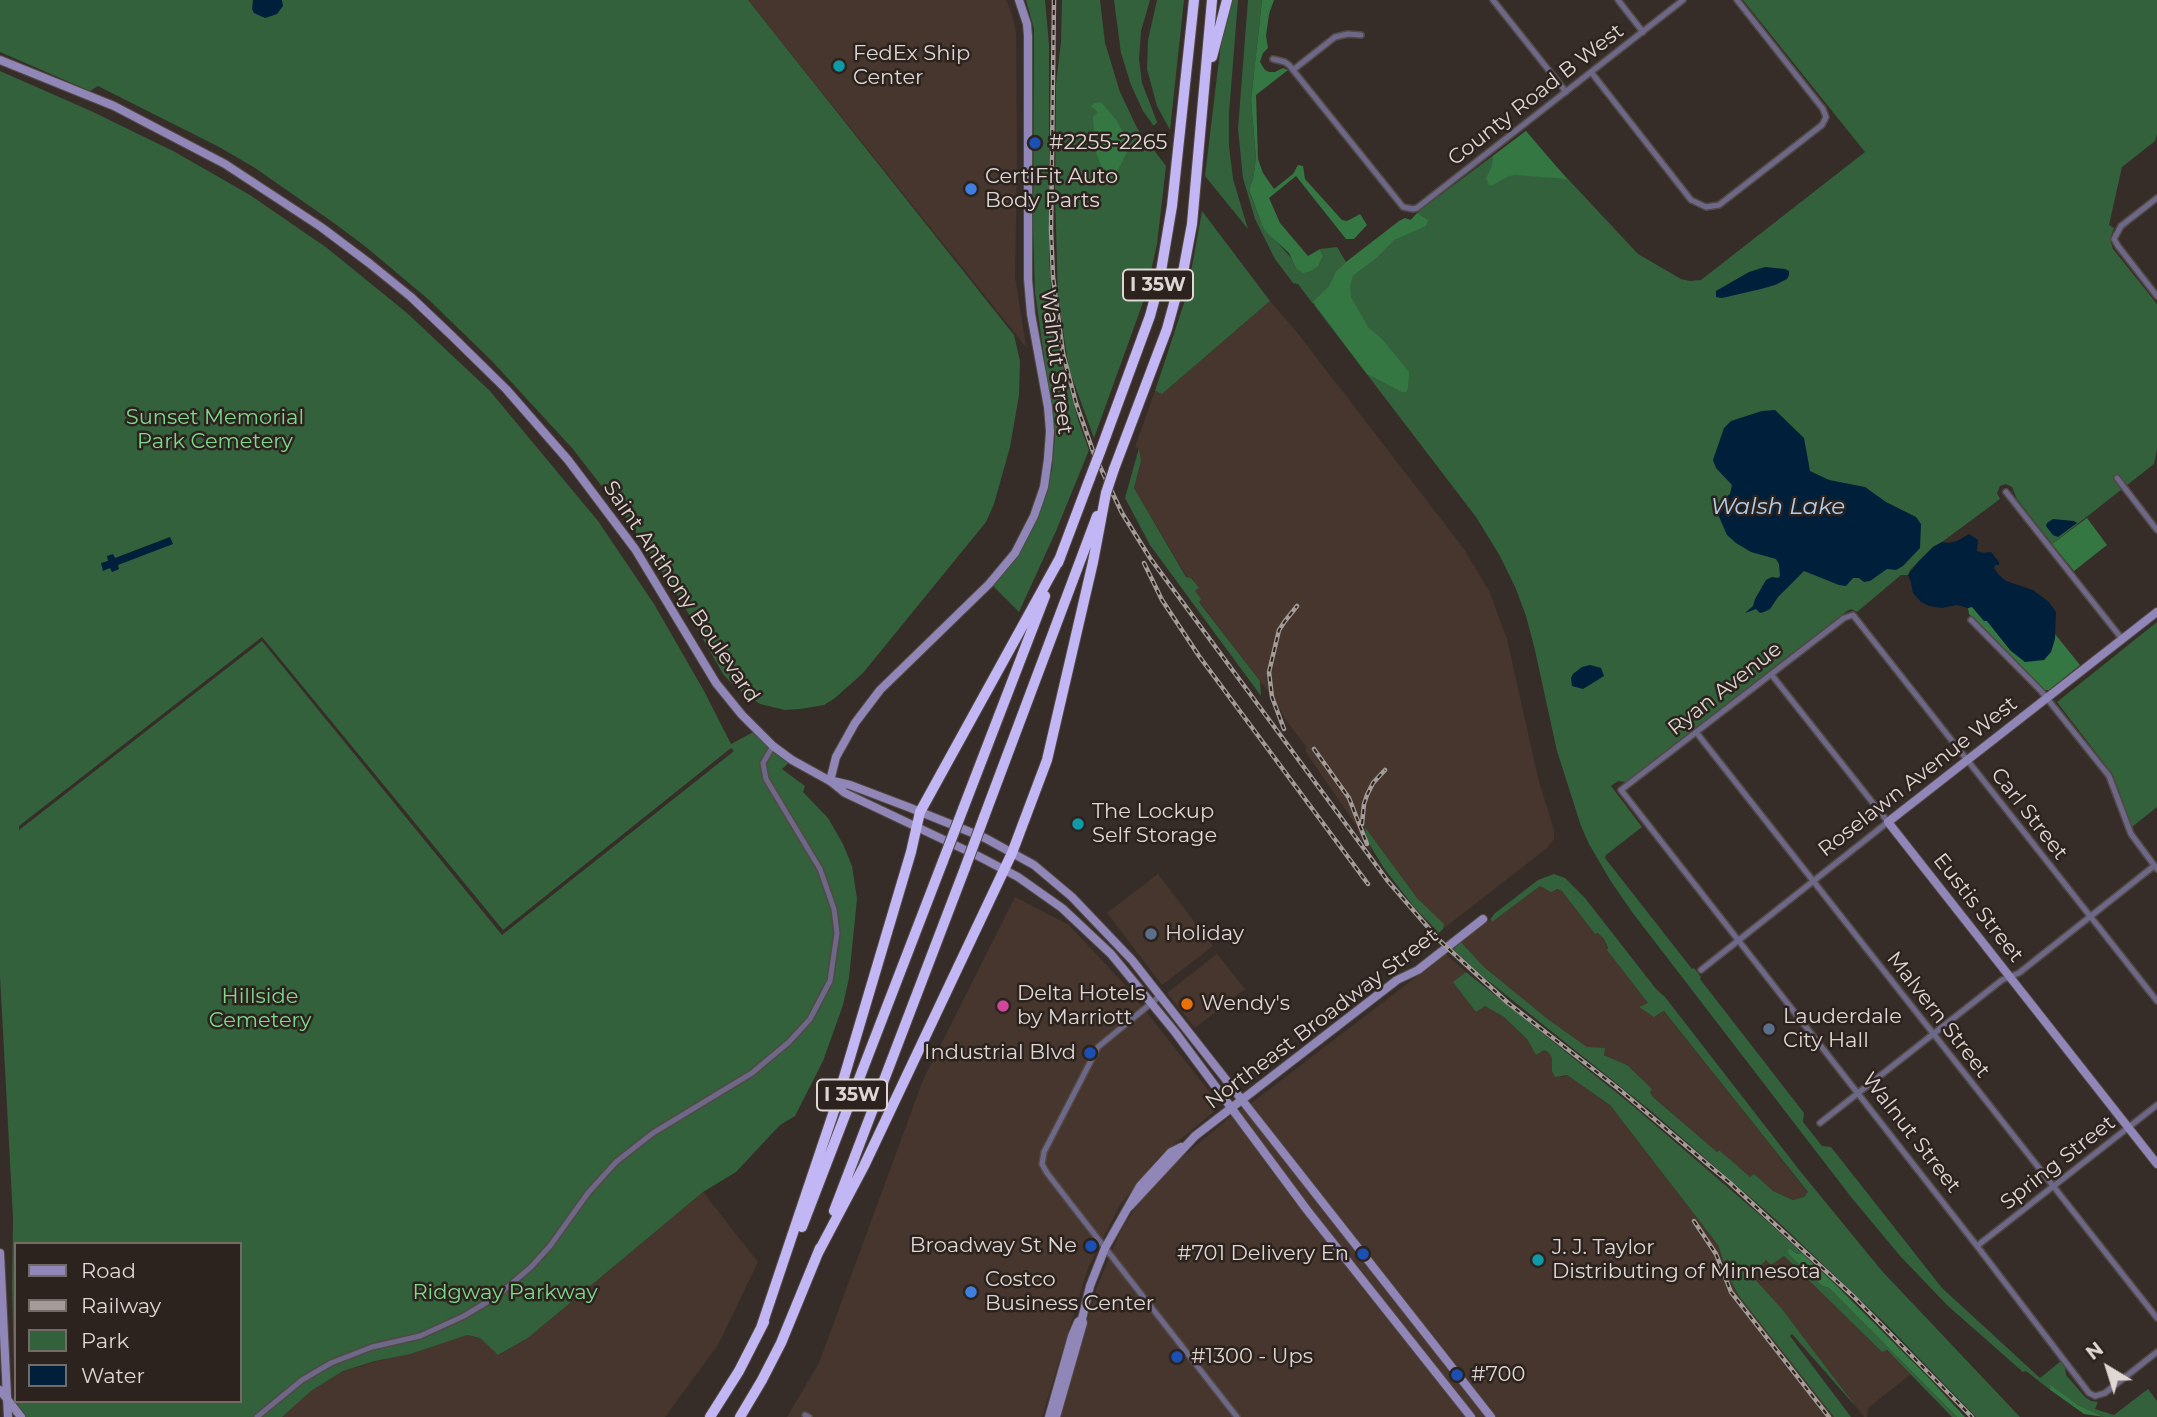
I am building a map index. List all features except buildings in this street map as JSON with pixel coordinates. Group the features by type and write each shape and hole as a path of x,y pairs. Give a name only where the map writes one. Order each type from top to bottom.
{"highway":[{"name":"I 35W","path":"710,1417 739,1371 761,1328 1060,558 1150,316 1159,283 1174,187 1194,0"},
{"name":"I 35W","path":"740,1417 781,1343 818,1253 1167,329 1177,298 1192,224 1212,0"},
{"path":"1204,95 1227,0"},
{"path":"818,1253 870,1154 1012,853 1047,760 1093,562 1105,493"},
{"path":"761,1328 834,1111 908,863 920,812 1060,558"}],"street":[{"name":"Walnut Street","path":"830,781 836,757 855,723 880,690 989,584 1015,553 1034,516 1044,487 1050,431 1028,279 1028,36 1019,0"},
{"path":"1493,0 1566,92"},
{"path":"1618,0 1643,32"},
{"name":"County Road B West","path":"1293,70 1406,209 1417,208 1683,0"},
{"path":"1591,72 1690,200 1701,206 1723,203 1822,125 1826,117 1823,109 1737,0"},
{"path":"1273,59 1285,62 1293,70 1335,37 1361,35"},
{"name":"Saint Anthony Boulevard","path":"0,60 114,106 225,164 321,227 411,297 506,389 568,460 635,548 716,683 742,715 773,746 845,793 1036,888 1084,927 1120,964 1277,1167 1307,1210 1471,1417"},
{"path":"2157,198 2114,236 2118,246 2157,296"},
{"path":"2117,478 2157,530"},
{"path":"2006,492 2122,639"},
{"name":"Roselawn Avenue West","path":"1701,970 1967,761 2043,695 2157,612"},
{"name":"Ryan Avenue","path":"1621,790 1850,615"},
{"name":"Carl Street","path":"1850,615 1856,617 2157,1001"},
{"path":"1820,1123 2002,980 2019,973 2156,868 2132,834 2109,776 2043,695 1971,620"},
{"name":"Eustis Street","path":"1771,674 2157,1164"},
{"name":"Malvern Street","path":"1696,732 2157,1318"},
{"path":"257,1417 302,1381 331,1363 372,1347 431,1331 464,1316 496,1296 531,1267 565,1227 588,1193 616,1162 653,1133 752,1073 789,1042 810,1019 830,981 837,933 834,909 820,869 766,779 763,764 773,746"},
{"name":"Saint Anthony Boulevard","path":"830,781 850,785 985,838 1034,865 1072,897 1121,947 1491,1417"},
{"name":"Walnut Street","path":"1621,790 2089,1392 2095,1396 2105,1394 2157,1352"},
{"name":"Northeast Broadway Street","path":"1056,1417 1093,1278 1105,1248 1129,1207 1187,1144 1231,1108 1397,980 1418,970 1480,921"},
{"path":"1160,996 1098,1047 1042,1159 1042,1164 1237,1417"},
{"name":"Spring Street","path":"1977,1245 2157,1105"},
{"path":"0,1253 8,1417"},
{"name":"Northeast Broadway Street","path":"1049,1417 1072,1336 1082,1319"},
{"path":"0,1390 21,1417"}],"shaded area":[{"path":"748,0 1006,0 1016,33 1015,277 1026,347"},
{"path":"1270,301 1464,549 1489,591 1507,639 1554,839 1547,848 1443,929 1443,924 1417,898 1366,828 1367,840 1373,853 1359,836 1356,825 1305,751 1307,748 1274,699 1199,601 1195,591 1198,588 1192,578 1187,577 1134,488 1141,461 1139,449 1135,447 1155,391 1162,394"},
{"path":"1158,874 1213,946 1162,985 1107,913"},
{"path":"1540,886 1562,891 1595,934 1598,933 1604,940 1608,950 1648,1003 1639,1007 1656,1017 1664,1011 1808,1193 1804,1197 1794,1200 1773,1191 1754,1175 1750,1178 1653,1097 1627,1065 1587,1047 1549,1020 1484,967 1460,941 1492,917 1492,922"},
{"path":"1015,897 1069,925 1124,984 1217,1101 1216,1110 1160,1156 1120,1205 1088,1268 1042,1417 787,1417 819,1363 923,1080"},
{"path":"1217,954 1245,989 1195,1028 1167,993"},
{"path":"1446,954 1466,972 1454,982 1476,1012 1485,1006 1504,1017 1527,1039 1536,1055 1543,1050 1549,1053 1552,1058 1552,1071 1562,1077 1567,1075 1610,1105 1718,1245 1729,1278 1739,1296 1834,1417 1060,1417 1097,1287 1121,1230 1144,1195 1171,1167 1237,1111 1249,1105"},
{"path":"703,1192 758,1262 718,1345 665,1417 282,1417 311,1391 343,1371 467,1335 480,1338 499,1355 528,1338"},
{"path":"1784,1256 1882,1352 1886,1350 1911,1374 1868,1408 1867,1417 1864,1417 1782,1309 1750,1275 1766,1260"}],"green space":[{"path":"0,0 748,0 1014,335 1020,361 1019,395 1010,447 994,504 986,522 863,673 835,698 824,705 800,709 785,710 760,704 736,688 723,674 643,542 572,448 491,360 428,299 334,223 255,168 221,148 98,86 90,91 0,52"},
{"path":"1026,0 1045,0 1049,45 1049,255 1052,301 1063,365 1089,450 1019,612 993,586 1019,554 1035,524 1052,470 1055,435 1035,292 1034,29"},
{"path":"1062,0 1100,0 1105,43 1120,92 1137,128 1166,166 1157,244 1146,294 1094,438 1069,369 1058,297 1056,83"},
{"path":"1114,0 1150,0 1141,31 1139,59 1142,83 1157,122 1155,125 1143,111 1131,85 1121,53"},
{"path":"1157,0 1184,0 1170,130 1157,106 1147,69 1148,40"},
{"path":"1232,0 1238,0 1229,146 1233,179 1248,229 1205,176 1221,43"},
{"path":"1248,0 1262,0 1251,100 1256,160 1249,191 1262,225 1293,260 1319,265 1323,256 1320,249 1337,247 1346,262 1336,271 1328,287 1313,304 1275,259 1255,219 1243,178 1238,129"},
{"path":"1262,0 1274,0 1266,36 1268,48 1260,62 1269,72 1283,68 1288,70 1256,95 1258,159 1263,173 1274,189 1293,174 1298,165 1303,166 1305,179 1342,220 1347,221 1360,214 1367,225 1354,239 1346,239 1296,176 1269,198 1280,223 1308,256 1320,249 1323,256 1319,265 1303,273 1297,269 1289,253 1266,232 1249,190 1256,159 1251,100"},
{"path":"1743,0 2157,0 2157,134 2155,141 2122,167 2109,225 2114,228 2110,239 2113,249 2157,304 2157,449 2154,464 2052,544 2017,499 2012,487 2006,484 2000,486 1997,493 2000,499 1933,547 1908,575 1901,575 1857,612 1851,609 1847,611 1626,782 1618,781 1611,786 1642,827 1605,858 1692,969 1694,968 1804,1113 1803,1122 1822,1146 1831,1147 1942,1288 2040,1378 2061,1361 2066,1375 2085,1397 2098,1402 2095,1409 2114,1415 2148,1389 2157,1401 2157,1417 2104,1417 2078,1405 2049,1386 2049,1389 2026,1371 2023,1372 1948,1306 1901,1257 1851,1197 1632,912 1610,880 1581,826 1557,751 1526,616 1500,556 1476,517 1314,305 1377,258 1419,211 1526,131 1638,254 1681,279 1701,280 1865,152"},
{"path":"0,71 175,152 250,195 327,248 407,313 490,391 598,521 654,604 731,744 757,730 792,760 782,769 805,786 803,792 828,818 843,844 852,866 857,899 849,978 843,1005 823,1061 795,1116 780,1125 736,1172 703,1192 528,1338 498,1355 480,1338 467,1335 410,1354 375,1361 343,1371 311,1391 282,1417 15,1417 15,1403 242,1403 242,1242 14,1242 14,1373 13,1218 0,976","holes":["262,637 503,930 731,748 734,751 502,935 262,641 19,830 19,826"]},
{"path":"1101,102 1117,121 1130,146 1112,178 1107,177 1103,171 1095,150 1093,117 1098,112 1091,106"},
{"path":"1526,131 1567,179 1515,175 1489,185 1486,178 1493,156"},
{"path":"1202,211 1270,301 1162,394 1155,391 1187,294"},
{"path":"1417,213 1428,220 1426,226 1394,240 1377,258 1353,276 1350,285 1351,297 1368,327 1383,340 1409,372 1408,388 1406,392 1402,392 1367,374 1313,302 1346,262 1399,221 1405,218 1411,220"},
{"path":"1139,448 1141,461 1134,488 1186,577 1191,578 1199,588 1195,591 1201,599 1199,602 1260,681 1261,696 1150,545 1125,498"},
{"path":"2087,518 2107,545 2074,571 2052,544"},
{"path":"1972,606 2011,651 2055,639 2055,634 2080,665 2049,690 2045,690 1969,614 1968,608"},
{"path":"2157,622 2157,807 2132,827 2113,775 2057,702"},
{"path":"1365,827 1417,898 1444,924 1439,933 1414,907 1383,867 1367,840"},
{"path":"1554,874 1565,878 1585,898 1882,1271 2020,1417 1976,1417 1883,1321 1774,1218 1651,1111 1481,975 1452,948 1460,941 1484,967 1549,1020 1587,1047 1605,1048 1604,1055 1627,1065 1652,1089 1650,1092 1653,1097 1750,1177 1754,1174 1773,1191 1793,1200 1804,1197 1808,1192 1664,1011 1654,1017 1639,1007 1648,1003 1607,950 1604,939 1598,933 1595,934 1562,891 1557,889 1551,892 1540,886 1492,922 1494,914 1538,880"},
{"path":"1466,972 1632,1105 1767,1221 1802,1253 1797,1254 1789,1248 1789,1255 1822,1286 1829,1288 1957,1417 1952,1417 1887,1350 1882,1352 1784,1256 1771,1265 1766,1260 1751,1275 1782,1309 1857,1408 1792,1334 1790,1336 1851,1417 1834,1417 1739,1296 1729,1278 1718,1245 1610,1105 1567,1075 1555,1077 1549,1053 1544,1050 1536,1055 1527,1039 1504,1017 1485,1006 1476,1012 1453,982"},
{"path":"1789,1248 1797,1254 1802,1253 1837,1286 1965,1417 1957,1417 1829,1288 1822,1286 1789,1255"},
{"path":"2050,1385 2078,1405 2104,1417 2084,1414 2049,1389"}],"water":[{"path":"253,0 282,0 283,6 277,14 265,18 254,13"},
{"path":"1765,267 1785,269 1789,271 1789,275 1775,285 1722,298 1716,297 1716,291 1749,272"},
{"name":"Walsh Lake","path":"1775,410 1804,438 1810,471 1829,480 1865,487 1886,502 1916,517 1921,524 1920,548 1896,570 1887,569 1870,581 1853,578 1846,586 1804,571 1770,609 1760,613 1756,609 1745,613 1753,606 1766,580 1780,576 1779,564 1776,559 1751,552 1727,535 1717,512 1720,502 1730,494 1732,485 1716,468 1713,460 1724,428 1731,421 1762,411"},
{"path":"2053,519 2077,523 2058,537 2046,526"},
{"path":"1969,534 1978,540 1977,551 1991,552 1999,562 1994,568 1999,575 2006,581 2033,590 2049,602 2056,612 2055,639 2051,652 2044,660 2025,662 2011,651 1972,607 1929,606 1913,593 1908,575 1918,562 1942,542 1957,541"},
{"path":"170,537 173,544 118,565 119,569 112,572 110,568 103,571 101,563 108,561 107,556 113,554 115,558"},
{"path":"1590,665 1601,668 1604,676 1583,689 1572,686 1573,674"}],"railway":[{"path":"1054,0 1051,230 1053,277 1063,353 1076,403 1094,454 1122,513 1150,558 1387,880 1439,940 1508,1003 1620,1090 1730,1183 1854,1297 1972,1417"},
{"path":"1144,563 1162,600 1199,656 1368,884"},
{"path":"1284,729 1272,697 1269,672 1279,630 1297,606"},
{"path":"1314,749 1349,798 1367,844"},
{"path":"1362,824 1367,795 1373,783 1385,770"},
{"path":"1694,1221 1716,1254 1731,1292 1829,1417"}],"place":[{"name":"FedEx Ship Center","path":"839,66"},
{"name":"#2255-2265","path":"1035,143"},
{"name":"CertiFit Auto Body Parts","path":"971,189"},
{"name":"The Lockup Self Storage","path":"1078,824"},
{"name":"Holiday","path":"1151,934"},
{"name":"Wendy's","path":"1187,1004"},
{"name":"Delta Hotels by Marriott","path":"1003,1006"},
{"name":"Lauderdale City Hall","path":"1769,1029"},
{"name":"Industrial Blvd","path":"1090,1053"},
{"name":"Broadway St Ne","path":"1091,1246"},
{"name":"#701 Delivery En","path":"1363,1254"},
{"name":"J. J. Taylor Distributing of Minnesota","path":"1538,1260"},
{"name":"Costco Business Center","path":"971,1292"},
{"name":"#1300 - Ups","path":"1177,1357"},
{"name":"#700","path":"1457,1375"}],"park label":[{"name":"Sunset Memorial Park Cemetery","path":"215,430"},
{"name":"Hillside Cemetery","path":"260,1009"},
{"name":"Ridgway Parkway","path":"505,1293"}]}
